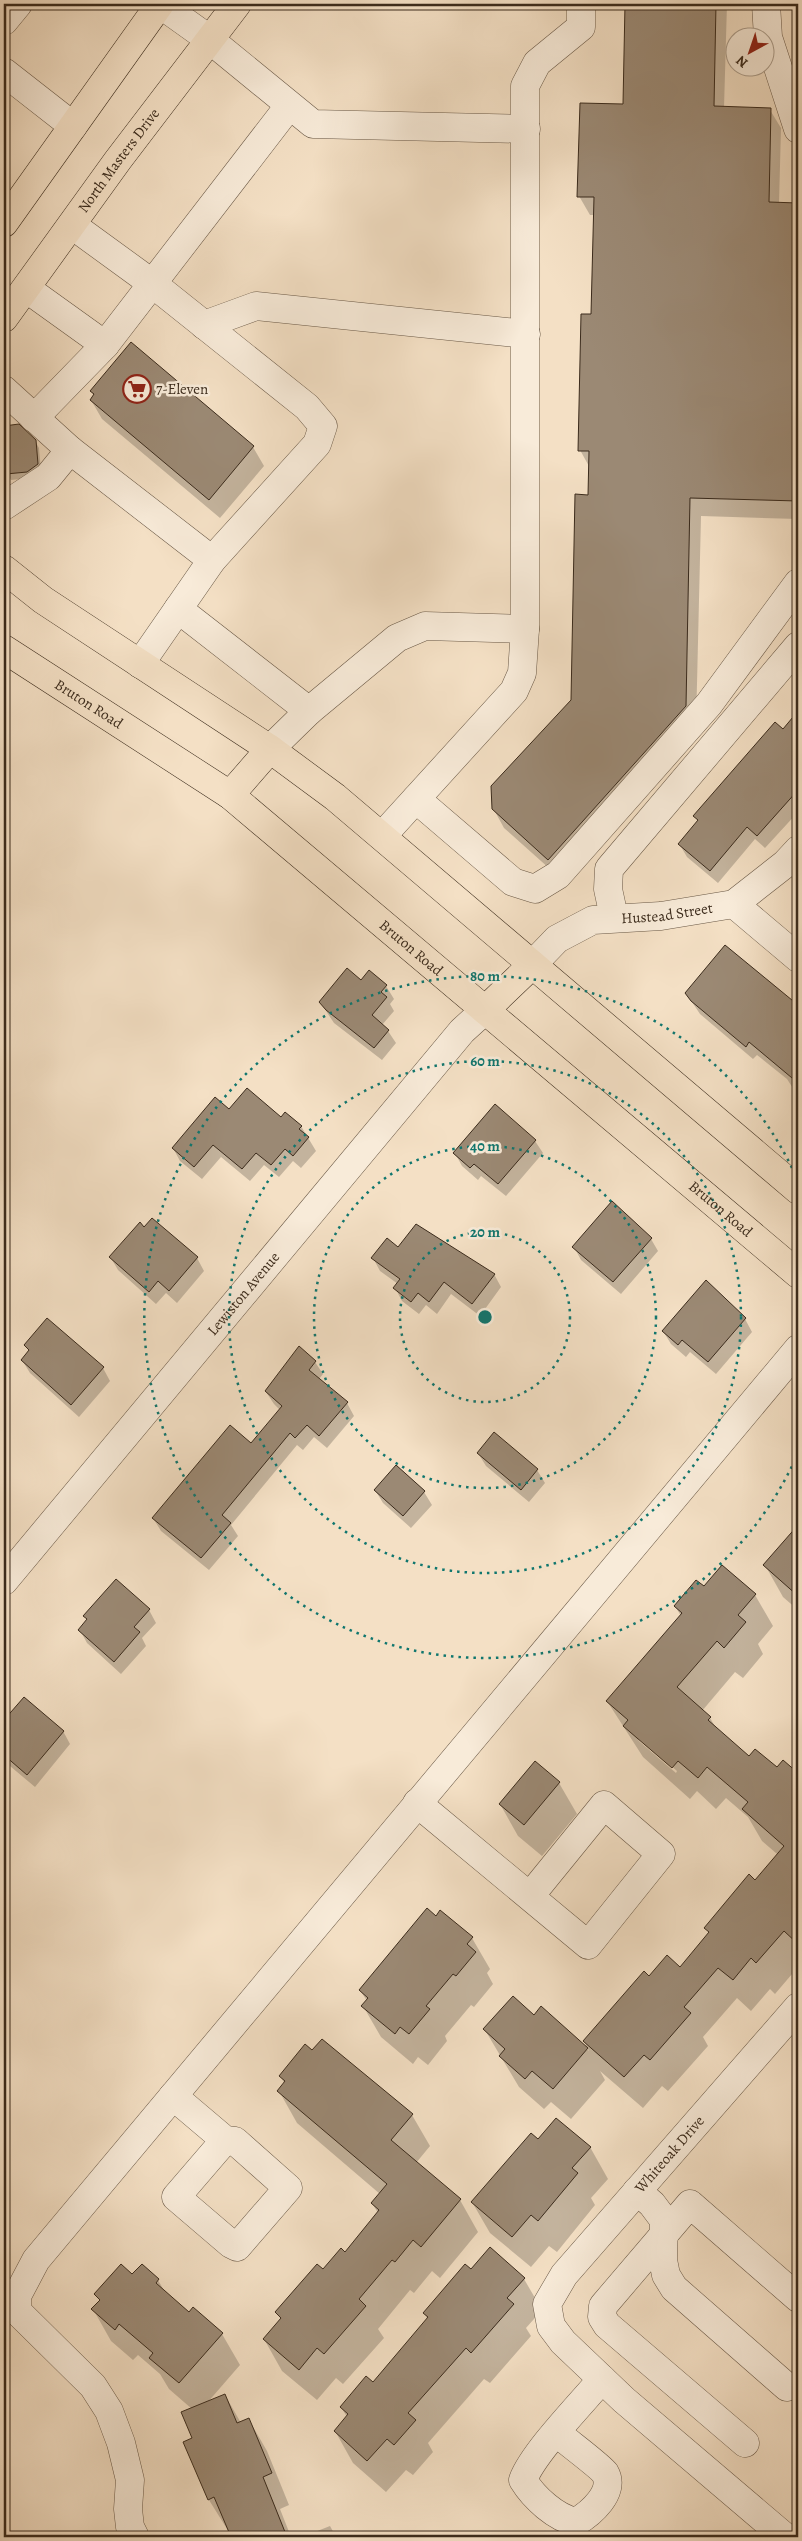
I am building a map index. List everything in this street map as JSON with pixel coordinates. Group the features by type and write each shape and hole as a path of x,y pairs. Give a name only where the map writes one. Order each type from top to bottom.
{"main road":[{"path":"4,223 160,4"},
{"name":"North Masters Drive","path":"4,318 209,39 237,4"},
{"path":"4,569 43,600 270,749 383,835 532,965 798,1190"},
{"name":"Bruton Road","path":"4,649 230,796 798,1274"},
{"path":"230,796 270,749"},
{"path":"485,1010 532,965"}],"street":[{"path":"4,21 18,4"},
{"path":"160,4 209,39 313,124 526,129"},
{"path":"383,835 514,691 522,674 525,629 525,86 537,63 581,27 581,4"},
{"path":"766,4 768,37 798,129"},
{"path":"4,72 73,126"},
{"path":"34,418 105,345 289,106"},
{"path":"72,225 153,284 307,407 323,426 318,444 212,560 140,664"},
{"path":"27,289 105,345"},
{"path":"204,325 256,306 526,334"},
{"path":"4,390 70,450 212,560"},
{"path":"4,506 48,477 70,450"},
{"path":"416,799 513,882 535,889 558,875 709,704 798,583"},
{"path":"178,609 309,711"},
{"path":"270,749 309,711 397,638 425,626 525,629"},
{"path":"614,917 608,890 609,869 798,646"},
{"path":"734,904 786,864 798,850"},
{"name":"Hustead Street","path":"532,965 557,939 593,920 614,917 661,916 734,904 798,958"},
{"name":"Lewiston Avenue","path":"4,1581 462,1031 485,1010"},
{"path":"135,2537 130,2527 128,2508 130,2480 121,2443 109,2411 93,2386 18,2311 17,2296 36,2260 798,1349"},
{"path":"418,1803 588,1945 661,1854 604,1805 530,1896"},
{"name":"Whiteoak Drive","path":"602,2379 551,2326 546,2304 564,2275 798,2007"},
{"path":"173,2096 225,2140"},
{"path":"637,2191 652,2204 664,2220 663,2260 666,2276 674,2288 787,2387"},
{"path":"745,2443 607,2325 602,2317 603,2306 690,2204 798,2298"},
{"path":"557,2433 602,2379 785,2537"}],"building":[{"path":"625,4 716,4 714,106 771,108 769,202 798,203 798,501 690,498 686,706 548,860 492,809 491,786 571,700 575,494 588,495 589,451 578,451 581,314 591,314 594,197 577,197 580,103 623,104"},
{"path":"131,342 254,446 209,500 90,400 94,394 90,391"},
{"path":"19,424 36,440 38,464 27,472 6,474 4,426"},
{"path":"798,711 798,790 757,836 747,827 710,871 678,844 698,820 693,816 775,722 783,729"},
{"path":"725,945 798,1005 798,1083 749,1042 746,1047 691,1001 685,993"},
{"path":"347,968 361,980 369,970 387,985 381,992 387,997 372,1015 389,1030 374,1048 326,1010 319,1002"},
{"path":"247,1088 281,1117 285,1112 302,1126 299,1129 309,1137 293,1156 285,1149 271,1165 256,1153 242,1169 213,1145 194,1167 172,1148 215,1097 229,1109"},
{"path":"495,1104 536,1140 498,1184 474,1164 470,1168 453,1153"},
{"path":"612,1201 652,1238 613,1282 572,1247"},
{"path":"152,1218 198,1257 169,1291 158,1281 149,1292 109,1257 140,1222 144,1227"},
{"path":"416,1224 495,1274 472,1304 444,1282 429,1302 418,1293 411,1302 393,1288 400,1279 371,1258 387,1238 398,1247"},
{"path":"706,1280 746,1318 708,1362 682,1340 678,1345 662,1331"},
{"path":"47,1318 104,1367 71,1405 21,1360 29,1350 24,1345"},
{"path":"299,1346 316,1361 309,1370 348,1402 319,1436 307,1425 295,1438 290,1433 222,1515 231,1523 201,1558 152,1518 230,1425 251,1443 282,1406 265,1391"},
{"path":"494,1432 538,1469 521,1490 477,1453"},
{"path":"396,1465 425,1491 403,1516 374,1490"},
{"path":"798,1525 798,1596 763,1565"},
{"path":"722,1565 756,1594 738,1615 746,1622 724,1648 717,1641 677,1687 711,1717 708,1720 749,1756 755,1749 777,1767 783,1760 798,1773 798,1944 784,1931 756,1963 751,1958 733,1980 718,1968 684,2007 691,2013 650,2060 644,2055 624,2077 583,2041 644,1971 649,1976 667,1955 680,1967 709,1932 704,1928 749,1874 755,1880 784,1846 742,1809 748,1802 707,1767 698,1778 678,1761 672,1768 623,1726 628,1720 606,1701 682,1613 674,1606 696,1580 704,1586"},
{"path":"116,1579 150,1609 134,1627 140,1632 114,1662 78,1630 87,1619 83,1616"},
{"path":"24,1697 64,1731 27,1775 4,1755 4,1720"},
{"path":"535,1761 560,1782 524,1825 499,1804"},
{"path":"427,1908 436,1916 440,1910 473,1937 467,1944 476,1952 456,1976 453,1974 426,2006 430,2009 409,2034 400,2027 395,2034 361,2006 368,1998 359,1990"},
{"path":"513,1996 534,2015 541,2006 588,2048 553,2089 532,2071 525,2079 499,2056 505,2049 483,2029"},
{"path":"322,2039 413,2114 391,2140 461,2199 421,2247 413,2240 395,2262 392,2260 359,2299 366,2306 324,2354 317,2348 299,2370 263,2339 281,2318 275,2312 317,2264 323,2269 341,2248 345,2252 379,2210 371,2203 387,2184 277,2091 285,2081 279,2076 305,2044 312,2050"},
{"path":"556,2118 591,2147 572,2168 578,2173 538,2221 531,2215 512,2237 471,2202 531,2133 538,2139"},
{"path":"490,2247 525,2278 507,2298 514,2304 471,2353 466,2348 408,2413 416,2420 394,2445 387,2439 367,2461 334,2431 348,2414 340,2407 366,2376 373,2382 428,2317 423,2313 465,2264 471,2269"},
{"path":"121,2264 132,2274 142,2264 159,2279 156,2283 189,2312 193,2307 223,2333 179,2383 149,2358 153,2353 119,2324 115,2330 91,2309 100,2300 94,2294"},
{"path":"225,2394 237,2423 249,2418 272,2473 263,2477 287,2537 231,2537 214,2497 208,2500 183,2442 192,2438 181,2412"}],"place":[{"name":"7-Eleven","path":"137,389"}]}
